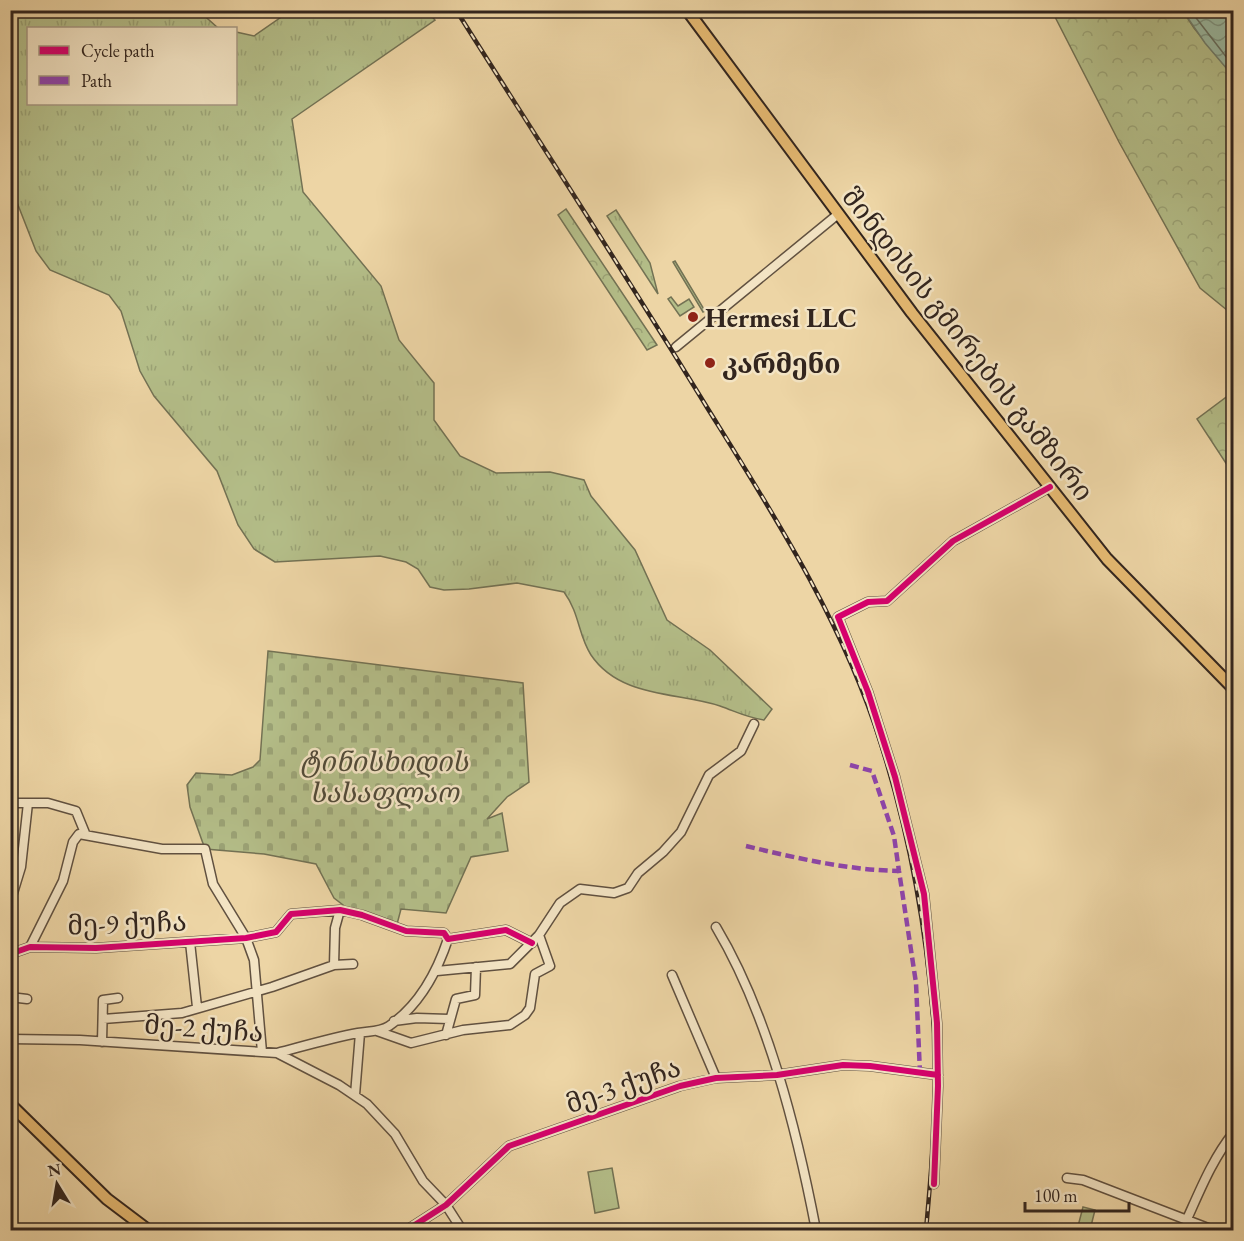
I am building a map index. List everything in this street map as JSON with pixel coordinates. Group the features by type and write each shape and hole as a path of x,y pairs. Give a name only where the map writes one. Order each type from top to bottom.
{"main road":[{"name":"შინდისის გმირების გამზირი","path":"687,10 837,215 1107,559 1233,689"},
{"path":"10,1104 107,1199 148,1230"}],"street":[{"path":"676,347 837,215"},
{"path":"934,1184 938,1075 932,957 924,894 915,848 868,692 838,617 868,602 887,602 953,541 1050,487"},
{"path":"437,971 510,964 539,935 560,903 580,889 614,893 628,888 638,873 663,852 681,832 709,775 741,751 754,724"},
{"path":"10,903 21,867 28,802"},
{"path":"10,803 48,803 76,811 85,833"},
{"path":"30,947 63,881 76,836 85,833 162,849 205,849 213,884 246,938 254,960 262,1052"},
{"path":"334,965 335,928 340,910"},
{"name":"მე-9 ქუჩა","path":"10,954 30,947 96,948 246,938 276,932 291,914 340,910 362,915 396,928 444,933 448,939"},
{"path":"716,927 737,963 777,1075 802,1158 816,1230"},
{"path":"377,1031 394,1021 418,999 437,971 448,939 506,930 532,943"},
{"path":"277,1053 360,1032 377,1031 411,1043 495,1025 510,1025 525,1016 533,999 536,974 550,966 539,935"},
{"path":"190,942 197,1007"},
{"path":"103,1019 182,1013 257,989 273,987 334,965 353,964"},
{"path":"446,1035 456,999 475,996 476,967"},
{"path":"672,975 716,1078"},
{"path":"10,997 27,999"},
{"path":"102,1042 103,1000 118,998"},
{"path":"394,1021 417,1018 450,1019"},
{"path":"355,1095 360,1032"},
{"name":"მე-2 ქუჩა","path":"10,1039 102,1042 277,1053 355,1095 395,1134 423,1181 446,1205 462,1230"},
{"name":"მე-3 ქუჩა","path":"406,1230 446,1205 509,1146 680,1086 716,1078 777,1075 843,1065 870,1066 938,1075"},
{"path":"1182,1230 1202,1182 1233,1132"},
{"path":"1067,1178 1083,1180 1213,1230"}],"green space":[{"path":"11,10 199,11 217,27 27,27 27,105 237,105 237,32 254,36 290,11 427,11 435,20 292,119 303,192 381,286 399,340 434,383 434,420 460,456 496,473 550,472 584,480 591,496 635,550 667,620 710,650 772,709 764,720 720,706 650,691 617,679 603,669 591,655 573,608 564,592 517,583 444,590 430,587 418,569 406,562 380,556 275,562 254,549 238,525 217,471 154,396 140,371 121,311 109,295 50,270 36,251 11,187"},
{"path":"1052,11 1183,11 1233,76 1233,315 1200,288 1119,142"},
{"path":"566,209 657,345 647,350 558,215"},
{"path":"616,210 650,263 658,294 607,216"},
{"path":"675,261 705,311 703,312 673,262"},
{"path":"671,297 678,306 689,299 694,307 680,316 668,299"},
{"path":"1233,392 1233,474 1197,419"},
{"name":"ტინისხიდის სასაფლაო","path":"268,651 523,683 529,782 507,797 487,819 502,813 508,851 471,857 446,913 401,909 396,928 340,910 343,905 334,898 316,864 264,854 205,849 190,807 187,785 196,773 232,775 253,767 260,760"},
{"path":"612,1168 619,1208 595,1213 588,1172"},
{"path":"1083,1207 1095,1210 1090,1230 1077,1230"}],"water":[{"path":"1183,11 1233,11 1233,76 1205,43"}],"railway":[{"path":"456,10 758,489 827,613 866,700 901,814 916,884 927,956 934,1028 935,1104 926,1230"}],"marked path":[{"path":"850,765 872,771 894,836 899,871"},
{"path":"746,846 841,866 899,871 916,983 920,1073"}],"cycle path":[{"path":"934,1184 938,1086 937,1023 924,894 895,777 868,692 838,617 868,602 887,601 953,541 1050,487"},
{"path":"10,954 30,947 96,948 246,938 276,932 291,914 340,910 362,915 406,931 444,933 448,939 506,930 532,943"},
{"path":"407,1230 446,1205 509,1146 680,1086 716,1078 777,1075 843,1065 870,1066 938,1075"}],"place":[{"name":"Hermesi LLC","path":"693,317"},
{"name":"კარმენი","path":"710,363"}]}
